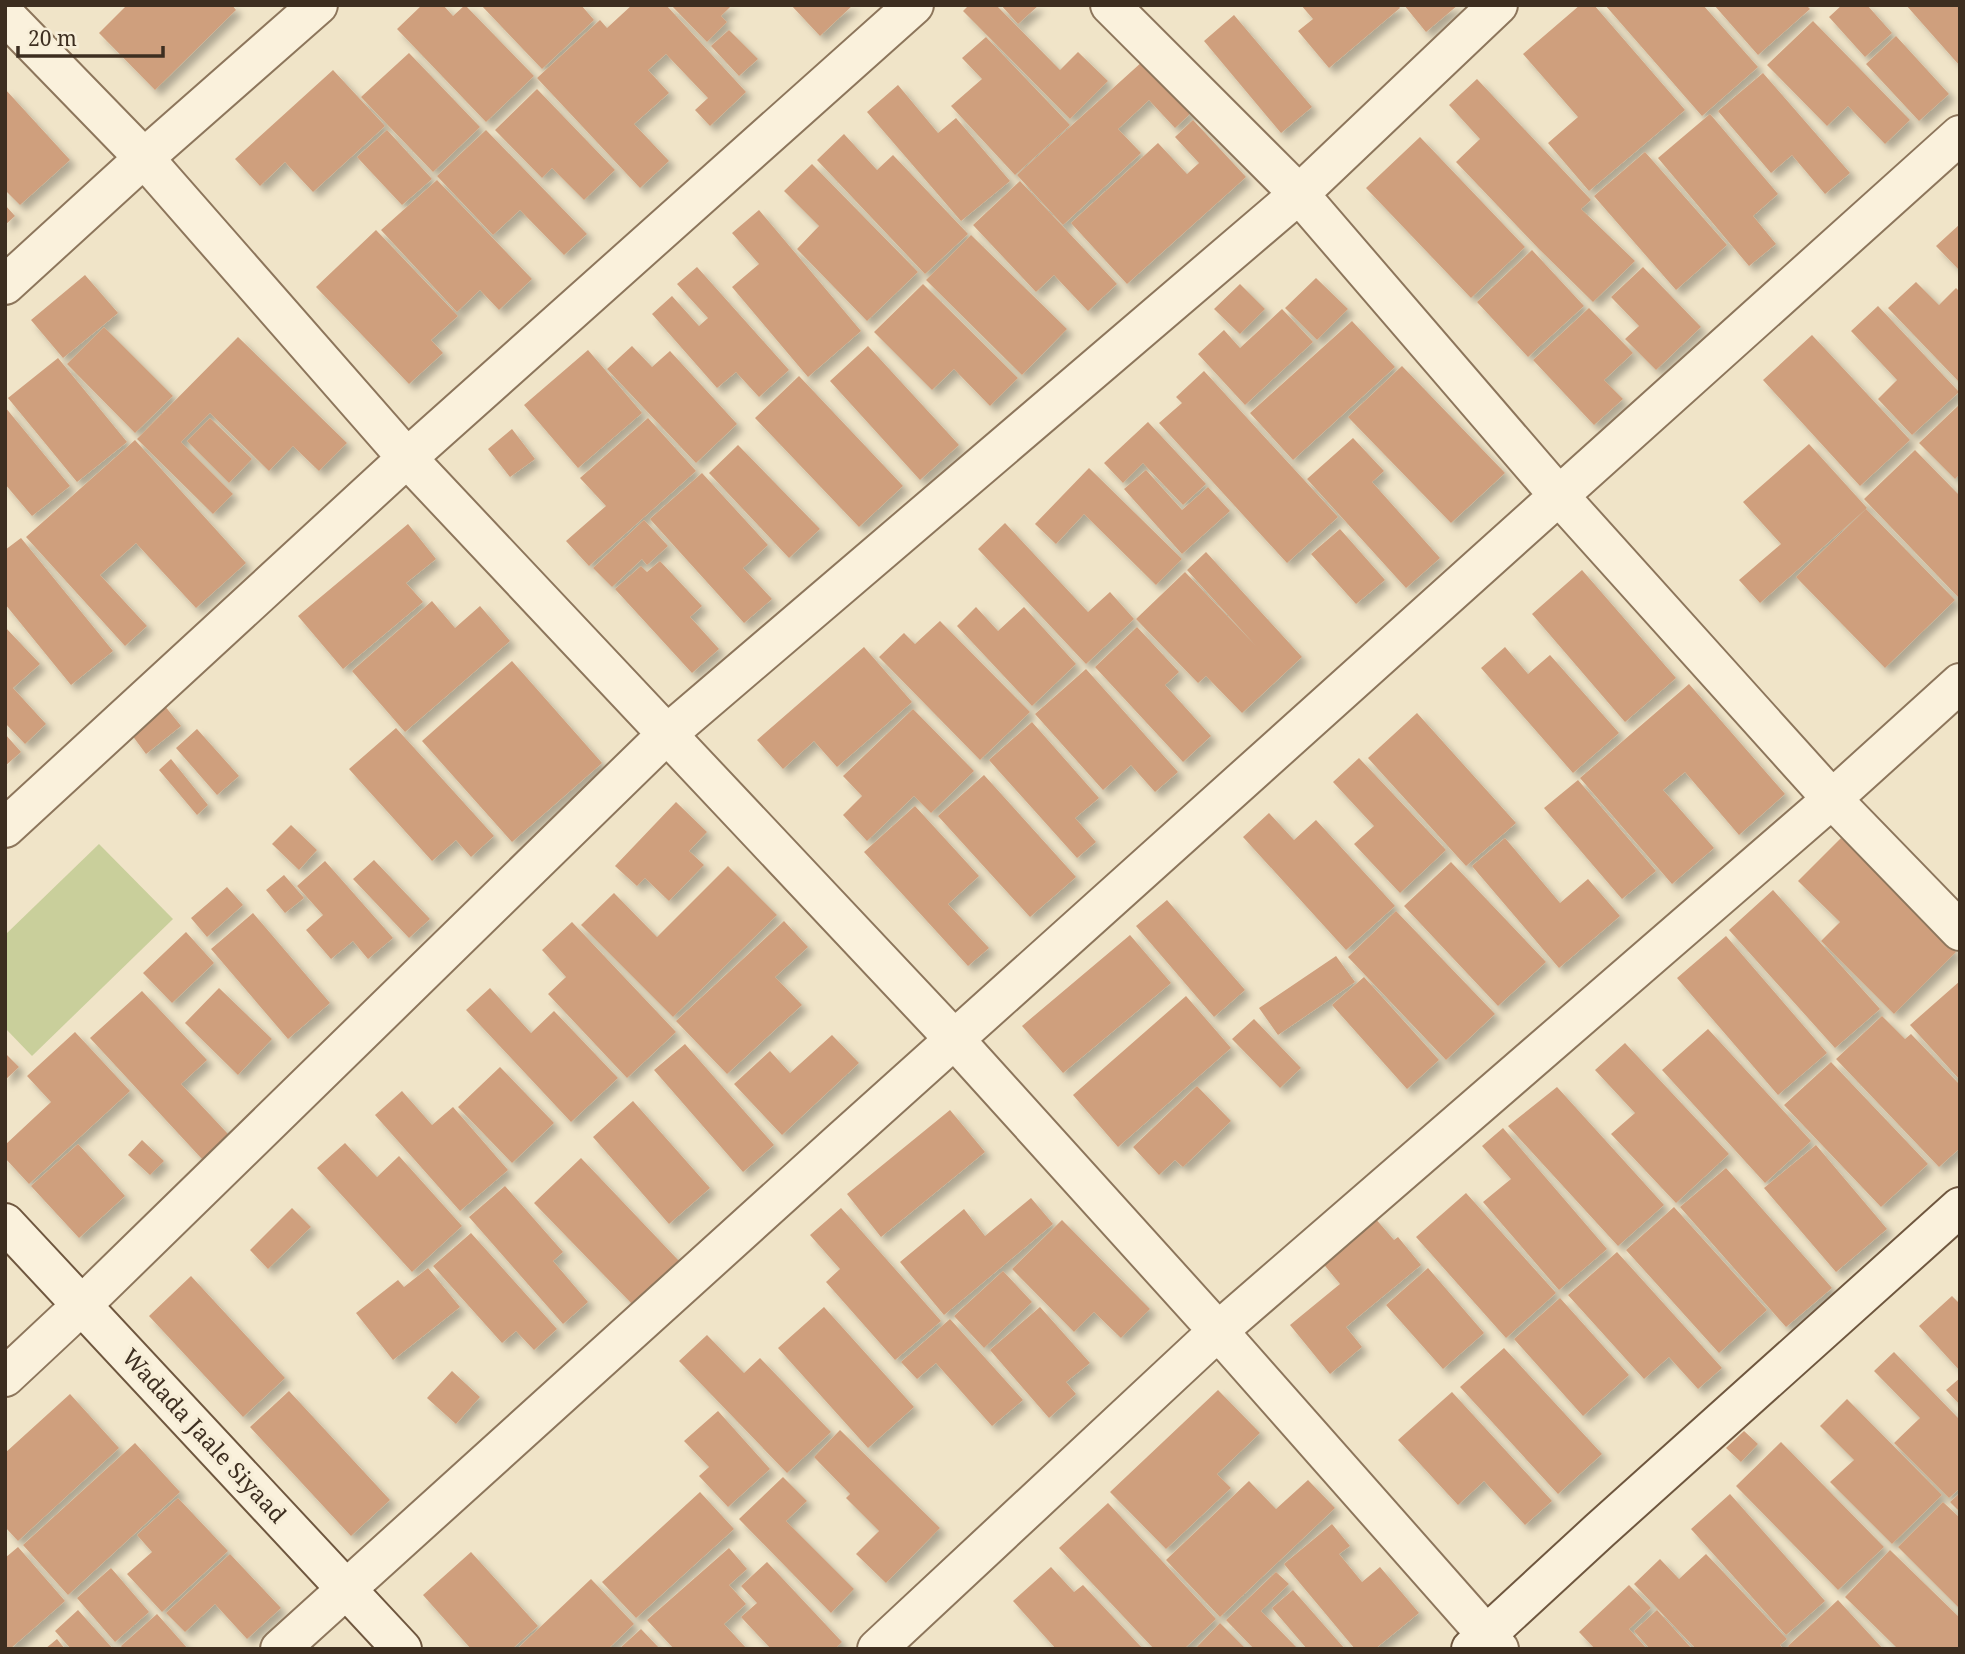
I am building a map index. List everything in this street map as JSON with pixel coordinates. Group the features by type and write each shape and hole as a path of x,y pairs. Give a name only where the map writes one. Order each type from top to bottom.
{"street":[{"path":"5,285 318,5"},
{"path":"5,828 407,458 914,5"},
{"path":"1110,5 1299,194 1560,497 1832,799 1960,931"},
{"path":"5,1377 666,735 1299,194 1498,5"},
{"path":"5,15 144,158 407,458 954,1039 1218,1331 1486,1644 1599,1531 1960,1207"},
{"path":"280,1649 1960,135"},
{"path":"877,1649 1218,1331 1832,799 1960,682"},
{"name":"Wadada Jaale Siyaad","path":"5,1223 402,1649"}],"green space":[{"path":"99,844 173,919 32,1056 5,1028 5,935"}],"building":[{"path":"127,5 232,5 236,10 155,90 99,33"},
{"path":"422,5 443,5 453,16 465,5 534,76 486,122 397,29"},
{"path":"481,5 581,5 594,20 542,69"},
{"path":"632,5 666,5 746,92 710,126 695,110 708,98 666,54 648,70 669,93 634,124 669,161 640,188 537,78 600,20 607,28"},
{"path":"671,5 732,5 721,16 727,22 707,42"},
{"path":"791,5 853,5 820,36"},
{"path":"969,5 996,5 1060,70 1078,52 1108,81 1070,119 963,11"},
{"path":"1001,5 1039,5 1018,24"},
{"path":"1301,5 1398,5 1400,8 1329,68 1298,31 1313,19"},
{"path":"1404,5 1458,5 1426,32"},
{"path":"1580,5 1594,5 1685,110 1589,191 1548,143 1578,117 1523,54"},
{"path":"1605,5 1703,5 1758,67 1702,116"},
{"path":"1714,5 1806,5 1810,9 1758,55"},
{"path":"1842,5 1867,5 1892,33 1865,57 1829,17"},
{"path":"1906,5 1960,5 1960,66"},
{"path":"1234,15 1312,107 1281,133 1204,41"},
{"path":"1813,21 1910,120 1885,144 1848,106 1827,126 1767,65"},
{"path":"729,30 758,59 739,76 711,46"},
{"path":"1896,36 1949,94 1919,121 1866,64"},
{"path":"986,37 1070,125 1015,175 951,106 982,79 962,58"},
{"path":"409,53 480,127 433,172 361,97"},
{"path":"1143,61 1191,113 1175,128 1149,100 1118,129 1141,153 1063,225 1017,175"},
{"path":"333,70 385,126 313,192 285,162 260,186 235,159"},
{"path":"1763,73 1850,173 1825,194 1792,155 1771,173 1718,111"},
{"path":"1477,79 1591,200 1581,209 1635,261 1593,302 1456,162 1480,139 1449,105"},
{"path":"898,85 938,133 956,118 1010,181 961,221 867,112"},
{"path":"5,89 70,160 20,205 5,190"},
{"path":"537,89 615,170 584,200 552,168 542,178 495,130"},
{"path":"1710,114 1778,194 1753,216 1776,244 1749,266 1658,158"},
{"path":"1193,120 1246,177 1127,284 1071,223 1158,143 1187,174 1199,163 1175,137"},
{"path":"387,130 432,179 402,205 357,157"},
{"path":"486,130 587,234 564,255 520,210 493,235 437,176"},
{"path":"844,134 877,170 893,155 968,234 925,274 817,160"},
{"path":"1420,137 1525,247 1471,298 1366,188"},
{"path":"1645,152 1727,245 1676,290 1594,196"},
{"path":"812,164 918,272 867,321 797,249 819,226 784,191"},
{"path":"437,180 532,279 499,310 480,290 457,312 381,230"},
{"path":"1020,181 1117,284 1088,311 1054,275 1036,292 973,225"},
{"path":"5,205 15,216 5,225"},
{"path":"759,210 861,331 808,377 732,287 759,264 732,233"},
{"path":"1960,224 1960,271 1936,246"},
{"path":"376,230 458,316 431,340 443,353 409,384 316,287"},
{"path":"971,235 1067,329 1022,375 926,280"},
{"path":"1532,250 1584,306 1528,357 1477,302"},
{"path":"697,267 789,370 759,397 736,372 717,388 652,314 672,296 699,326 708,318 677,284"},
{"path":"1643,267 1701,327 1656,370 1625,339 1639,326 1611,297"},
{"path":"85,275 118,313 63,358 31,320"},
{"path":"1316,278 1348,309 1317,340 1285,308"},
{"path":"1916,282 1939,305 1956,288 1960,292 1960,383 1888,308"},
{"path":"923,284 1018,378 990,406 954,369 932,390 874,332"},
{"path":"1240,284 1265,309 1240,334 1214,309"},
{"path":"1878,306 1959,392 1912,435 1878,399 1897,380 1851,331"},
{"path":"1589,308 1633,353 1604,380 1623,399 1594,425 1533,360"},
{"path":"1282,309 1313,342 1245,405 1198,354 1224,330 1240,348"},
{"path":"1352,321 1395,367 1293,460 1250,413"},
{"path":"104,327 173,396 135,433 67,364"},
{"path":"1812,335 1910,440 1860,486 1763,380"},
{"path":"238,337 347,443 319,471 293,446 269,471 210,413 181,442 233,494 213,514 137,439"},
{"path":"632,346 652,367 670,351 737,424 696,463 607,369"},
{"path":"868,346 959,445 920,480 830,381"},
{"path":"588,350 642,413 578,468 524,405"},
{"path":"58,358 127,442 77,482 8,398"},
{"path":"1402,366 1505,473 1451,523 1348,417"},
{"path":"1204,371 1338,517 1287,563 1159,423 1182,403 1176,397"},
{"path":"799,376 903,486 859,527 755,418"},
{"path":"1960,404 1960,474 1955,479 1919,443"},
{"path":"5,407 70,486 32,516 5,484"},
{"path":"210,418 252,459 229,483 187,441"},
{"path":"648,418 696,471 589,566 566,541 606,506 580,478"},
{"path":"1148,422 1206,484 1183,505 1143,463 1123,483 1104,463"},
{"path":"512,429 535,459 510,477 488,449"},
{"path":"1353,438 1384,471 1372,482 1440,558 1406,588 1307,479"},
{"path":"135,440 246,563 196,608 136,543 100,575 147,626 125,646 26,537"},
{"path":"1809,444 1867,508 1760,603 1739,580 1781,544 1743,502"},
{"path":"738,445 820,529 789,558 709,473"},
{"path":"1915,450 1960,496 1960,599 1864,499"},
{"path":"1089,468 1182,559 1156,585 1084,514 1056,544 1035,524"},
{"path":"1146,470 1182,510 1208,487 1230,511 1182,554 1124,489"},
{"path":"702,473 768,545 743,568 772,599 744,623 650,519"},
{"path":"1866,509 1955,600 1885,668 1796,577"},
{"path":"644,520 668,546 647,565 642,559 612,587 593,568"},
{"path":"1005,523 1088,612 1110,592 1134,619 1086,664 978,549"},
{"path":"408,524 436,559 406,583 423,602 343,669 298,616"},
{"path":"1340,529 1385,580 1356,604 1311,554"},
{"path":"21,538 113,651 71,685 5,604 5,550"},
{"path":"1206,552 1302,657 1242,713 1206,676 1198,683 1136,619 1185,572 1256,646 1187,570"},
{"path":"660,561 702,606 690,617 719,649 692,673 615,589 641,566 647,572"},
{"path":"1582,570 1676,678 1625,722 1532,614"},
{"path":"432,601 455,628 480,606 510,641 405,732 352,671"},
{"path":"976,607 998,631 1024,607 1076,664 1032,706 957,626"},
{"path":"940,621 1030,712 980,760 879,657 904,633 915,644"},
{"path":"5,627 40,664 13,688 46,724 25,744 5,723"},
{"path":"1137,627 1179,672 1165,685 1211,736 1183,762 1095,667"},
{"path":"864,647 912,702 837,767 814,741 783,769 757,740"},
{"path":"1505,647 1528,674 1550,655 1619,733 1573,773 1481,668"},
{"path":"512,661 602,763 512,842 422,741"},
{"path":"1086,669 1178,772 1155,792 1131,765 1103,790 1035,714"},
{"path":"1689,684 1785,794 1739,835 1685,772 1663,790 1714,848 1672,884 1580,778"},
{"path":"164,705 181,726 146,754 129,731"},
{"path":"913,709 974,771 931,813 914,796 867,841 843,815 862,796 843,776"},
{"path":"1417,713 1516,823 1466,866 1368,758"},
{"path":"1032,722 1099,798 1075,818 1096,842 1077,858 989,760"},
{"path":"396,728 494,836 471,857 456,840 432,861 349,769"},
{"path":"197,729 239,776 217,795 176,748"},
{"path":"5,734 21,752 5,766"},
{"path":"1359,758 1446,850 1400,893 1354,844 1374,826 1333,782"},
{"path":"171,759 208,805 197,815 159,770"},
{"path":"984,775 1076,877 1030,917 938,816"},
{"path":"1578,780 1656,871 1622,899 1544,808"},
{"path":"676,802 707,832 689,851 704,865 669,901 645,878 637,886 615,866"},
{"path":"915,806 979,876 948,904 989,948 968,966 864,852"},
{"path":"1269,813 1294,840 1316,820 1395,906 1346,950 1243,837"},
{"path":"291,825 317,850 299,870 272,844"},
{"path":"1505,838 1560,903 1588,879 1620,916 1559,968 1472,866"},
{"path":"1841,838 1956,952 1894,1014 1821,941 1840,922 1798,881"},
{"path":"374,860 430,919 409,938 353,879"},
{"path":"325,861 393,938 368,959 353,941 331,959 306,930 323,915 297,886"},
{"path":"1451,862 1546,962 1498,1006 1404,906"},
{"path":"728,866 777,915 673,1017 581,925 614,893 657,937"},
{"path":"284,875 304,898 285,913 266,890"},
{"path":"227,887 243,905 207,937 191,918"},
{"path":"1773,890 1880,1009 1835,1048 1729,930"},
{"path":"1167,900 1245,990 1214,1017 1136,926"},
{"path":"1396,911 1495,1014 1446,1060 1348,957"},
{"path":"253,913 330,1003 288,1039 211,949"},
{"path":"784,921 808,947 775,977 802,1005 727,1074 676,1021"},
{"path":"572,922 676,1032 627,1078 548,994 566,977 542,950"},
{"path":"186,932 214,963 172,1003 143,973"},
{"path":"1130,935 1171,983 1063,1073 1022,1026"},
{"path":"1726,936 1827,1053 1778,1095 1677,978"},
{"path":"1336,956 1355,982 1278,1035 1259,1008"},
{"path":"1364,977 1439,1060 1407,1089 1332,1005"},
{"path":"1960,981 1960,1080 1910,1025"},
{"path":"219,988 272,1039 238,1075 185,1023"},
{"path":"490,988 531,1033 554,1011 618,1078 571,1122 466,1010"},
{"path":"142,991 207,1060 181,1084 228,1134 202,1159 90,1038"},
{"path":"1186,996 1231,1048 1118,1147 1073,1095"},
{"path":"1882,1016 1905,1039 1911,1034 1960,1085 1960,1148 1939,1167 1836,1059"},
{"path":"1254,1019 1301,1068 1280,1088 1232,1039"},
{"path":"1708,1029 1811,1141 1765,1183 1662,1070"},
{"path":"75,1032 130,1091 29,1184 5,1158 5,1145 51,1102 27,1076"},
{"path":"832,1035 859,1063 782,1135 734,1084 770,1051 790,1073"},
{"path":"1625,1043 1729,1154 1676,1203 1611,1134 1635,1113 1595,1070"},
{"path":"685,1044 774,1145 743,1172 654,1070"},
{"path":"5,1053 19,1067 5,1080"},
{"path":"1831,1062 1928,1164 1881,1207 1784,1105"},
{"path":"500,1067 554,1123 512,1163 458,1107"},
{"path":"1197,1086 1231,1121 1183,1167 1175,1160 1159,1175 1133,1147"},
{"path":"1557,1087 1664,1205 1618,1246 1508,1126"},
{"path":"402,1091 432,1125 453,1107 508,1170 460,1211 375,1115"},
{"path":"633,1101 710,1188 669,1224 593,1137"},
{"path":"950,1110 985,1152 881,1237 847,1194"},
{"path":"1503,1128 1607,1249 1559,1290 1483,1202 1511,1179 1482,1146"},
{"path":"142,1140 164,1161 150,1175 128,1155"},
{"path":"345,1143 377,1177 399,1156 462,1226 412,1272 317,1168"},
{"path":"78,1144 125,1196 79,1238 31,1186"},
{"path":"1816,1145 1887,1229 1836,1272 1764,1188"},
{"path":"581,1158 679,1261 633,1305 534,1203"},
{"path":"1726,1168 1832,1288 1786,1327 1680,1207"},
{"path":"505,1186 563,1252 553,1261 588,1302 563,1324 469,1217"},
{"path":"1466,1193 1556,1293 1506,1338 1416,1237"},
{"path":"1031,1198 1053,1224 944,1315 900,1262 964,1209 985,1236"},
{"path":"1674,1207 1767,1310 1719,1353 1626,1250"},
{"path":"292,1208 311,1227 268,1269 250,1250"},
{"path":"841,1208 941,1321 895,1360 826,1282 840,1269 810,1235"},
{"path":"1374,1217 1394,1240 1398,1237 1421,1265 1346,1327 1362,1347 1330,1374 1290,1325 1340,1284 1321,1261"},
{"path":"1062,1220 1150,1309 1121,1338 1094,1312 1074,1332 1012,1269"},
{"path":"471,1233 557,1329 534,1350 516,1331 502,1343 433,1266"},
{"path":"1617,1252 1722,1368 1698,1389 1669,1357 1644,1379 1568,1295"},
{"path":"428,1268 460,1307 393,1360 356,1313 398,1280 404,1287"},
{"path":"1428,1268 1484,1333 1443,1369 1386,1305"},
{"path":"1003,1271 1032,1302 984,1348 954,1316"},
{"path":"191,1276 285,1378 243,1417 149,1316"},
{"path":"1952,1296 1960,1304 1960,1371 1919,1326"},
{"path":"1560,1298 1629,1375 1583,1416 1514,1339"},
{"path":"824,1307 914,1407 868,1448 778,1348"},
{"path":"1040,1307 1090,1363 1066,1382 1076,1394 1049,1418 990,1350"},
{"path":"950,1319 1023,1400 992,1426 936,1363 917,1379 901,1362"},
{"path":"707,1335 744,1373 760,1358 831,1432 787,1473 679,1361"},
{"path":"1504,1348 1602,1454 1558,1494 1460,1387"},
{"path":"1894,1352 1960,1420 1960,1488 1949,1498 1894,1443 1920,1418 1874,1371"},
{"path":"452,1371 480,1397 456,1424 427,1398"},
{"path":"1960,1378 1960,1405 1946,1390"},
{"path":"1218,1390 1260,1433 1217,1474 1231,1488 1166,1549 1110,1492"},
{"path":"289,1391 390,1500 351,1536 250,1427"},
{"path":"1452,1392 1552,1501 1525,1525 1484,1481 1458,1505 1398,1440"},
{"path":"70,1394 119,1448 18,1541 5,1527 5,1453"},
{"path":"1847,1399 1942,1495 1892,1544 1830,1482 1854,1460 1820,1426"},
{"path":"718,1411 770,1469 728,1507 699,1476 709,1467 684,1441"},
{"path":"840,1430 940,1528 886,1583 856,1554 879,1531 846,1498 850,1494 814,1457"},
{"path":"1744,1431 1758,1444 1741,1462 1726,1448"},
{"path":"1781,1442 1884,1547 1838,1590 1736,1486"},
{"path":"135,1443 180,1492 68,1595 23,1545"},
{"path":"783,1477 807,1501 786,1521 854,1589 831,1613 739,1519"},
{"path":"1308,1480 1335,1508 1220,1617 1166,1560 1249,1481 1276,1509"},
{"path":"700,1492 734,1529 636,1618 602,1582"},
{"path":"1960,1493 1960,1512 1950,1502"},
{"path":"1730,1494 1825,1601 1786,1635 1691,1529"},
{"path":"178,1498 228,1551 162,1612 127,1574 152,1552 137,1535"},
{"path":"1943,1502 1960,1518 1960,1609 1898,1547"},
{"path":"1108,1503 1216,1619 1184,1649 1154,1649 1059,1548"},
{"path":"1332,1524 1350,1546 1339,1554 1362,1582 1380,1567 1419,1613 1375,1649 1355,1649 1284,1564"},
{"path":"18,1547 65,1601 10,1649 5,1649 5,1558"},
{"path":"729,1548 747,1569 729,1585 746,1604 724,1624 747,1649 674,1649 647,1620"},
{"path":"1890,1550 1960,1618 1960,1649 1898,1649 1845,1597"},
{"path":"471,1552 538,1626 512,1649 471,1649 423,1595"},
{"path":"230,1554 281,1608 247,1639 215,1604 185,1632 166,1613"},
{"path":"1706,1554 1787,1639 1780,1645 1783,1649 1696,1649 1634,1584 1660,1559 1679,1579"},
{"path":"767,1562 842,1642 835,1649 771,1649 741,1617 757,1603 741,1586"},
{"path":"1051,1567 1074,1592 1083,1585 1143,1649 1056,1649 1013,1601"},
{"path":"111,1568 149,1612 115,1642 77,1598"},
{"path":"1276,1572 1289,1584 1261,1611 1298,1649 1254,1649 1226,1620"},
{"path":"591,1579 634,1624 608,1649 517,1649"},
{"path":"1629,1585 1651,1608 1629,1629 1647,1649 1595,1649 1579,1632"},
{"path":"1293,1590 1345,1649 1307,1649 1272,1608"},
{"path":"1838,1600 1883,1649 1790,1649 1788,1646"},
{"path":"78,1610 113,1649 71,1649 55,1631"},
{"path":"1657,1610 1692,1649 1650,1649 1634,1631"},
{"path":"157,1614 188,1649 123,1649 121,1646"},
{"path":"1220,1623 1246,1649 1195,1649"},
{"path":"641,1629 660,1649 619,1649"},
{"path":"57,1639 65,1649 45,1649"}]}
